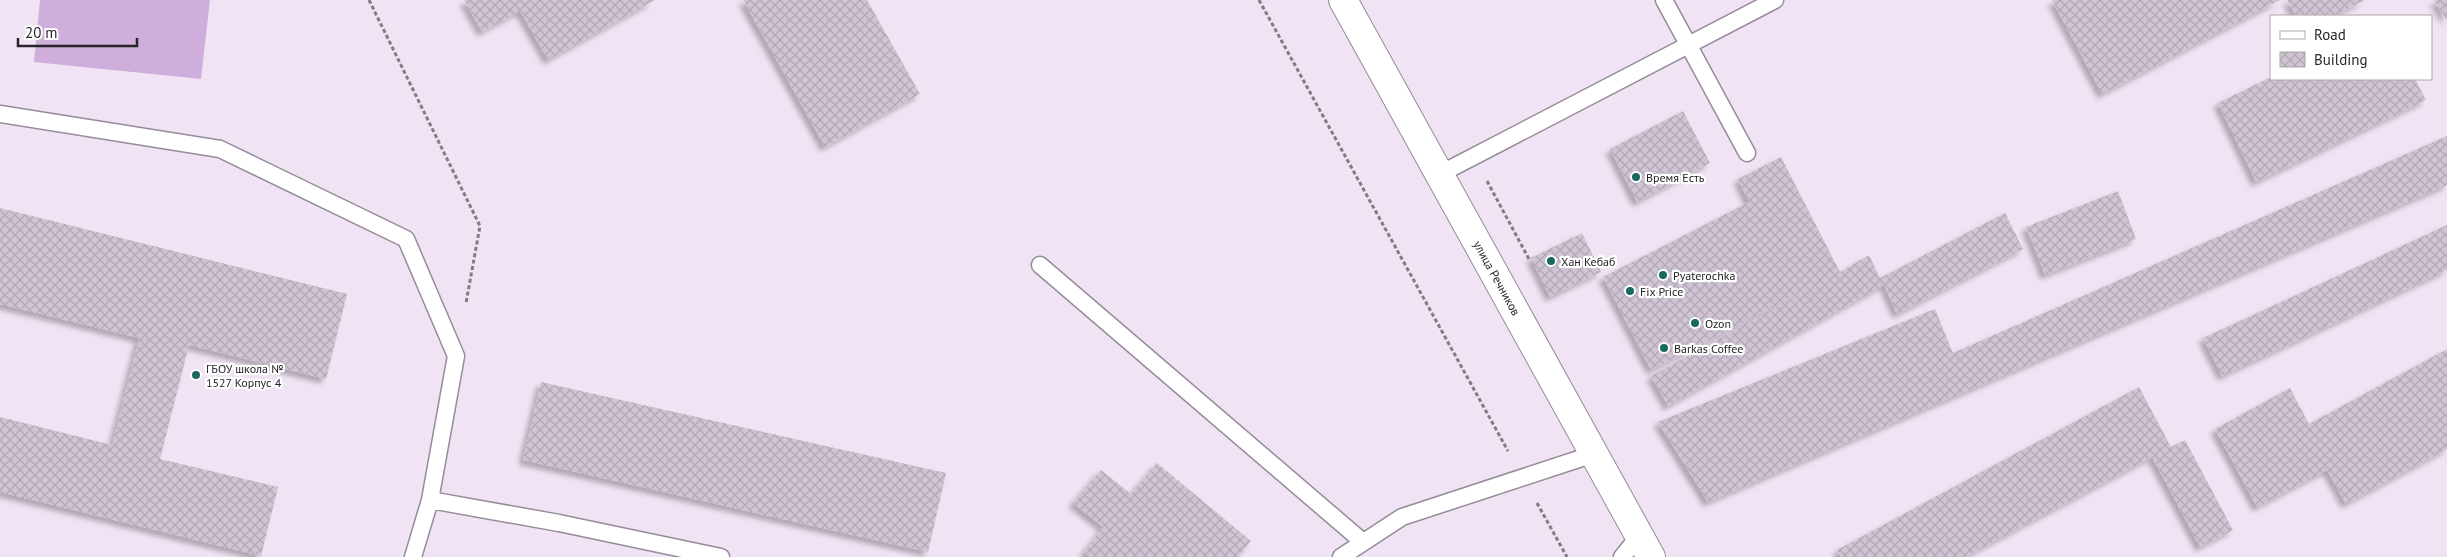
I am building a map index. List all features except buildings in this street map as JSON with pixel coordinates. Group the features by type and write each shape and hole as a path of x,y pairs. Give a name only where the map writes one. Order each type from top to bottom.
{"street":[{"name":"улица Речников","path":"1343,0 1645,546"}],"lane":[{"path":"1664,0 1747,153"},
{"path":"1440,174 1775,0"},
{"path":"0,114 220,150 406,239 456,356 430,500 413,557"},
{"path":"1040,266 1363,542"},
{"path":"1341,557 1402,517 1594,454"},
{"path":"430,500 559,523 721,557"},
{"path":"1622,557 1645,546"}],"path":[{"path":"369,0 480,226 456,356"},
{"path":"1258,0 1567,557"}],"shaded area":[{"path":"40,0 210,0 201,79 34,62"}],"place":[{"name":"Время Есть","path":"1636,177"},
{"name":"Хан Кебаб","path":"1551,261"},
{"name":"Pyaterochka","path":"1663,275"},
{"name":"Fix Price","path":"1630,291"},
{"name":"Ozon","path":"1695,323"},
{"name":"Barkas Coffee","path":"1664,348"},
{"name":"ГБОУ школа № 1527 Корпус 4","path":"196,375"}]}
